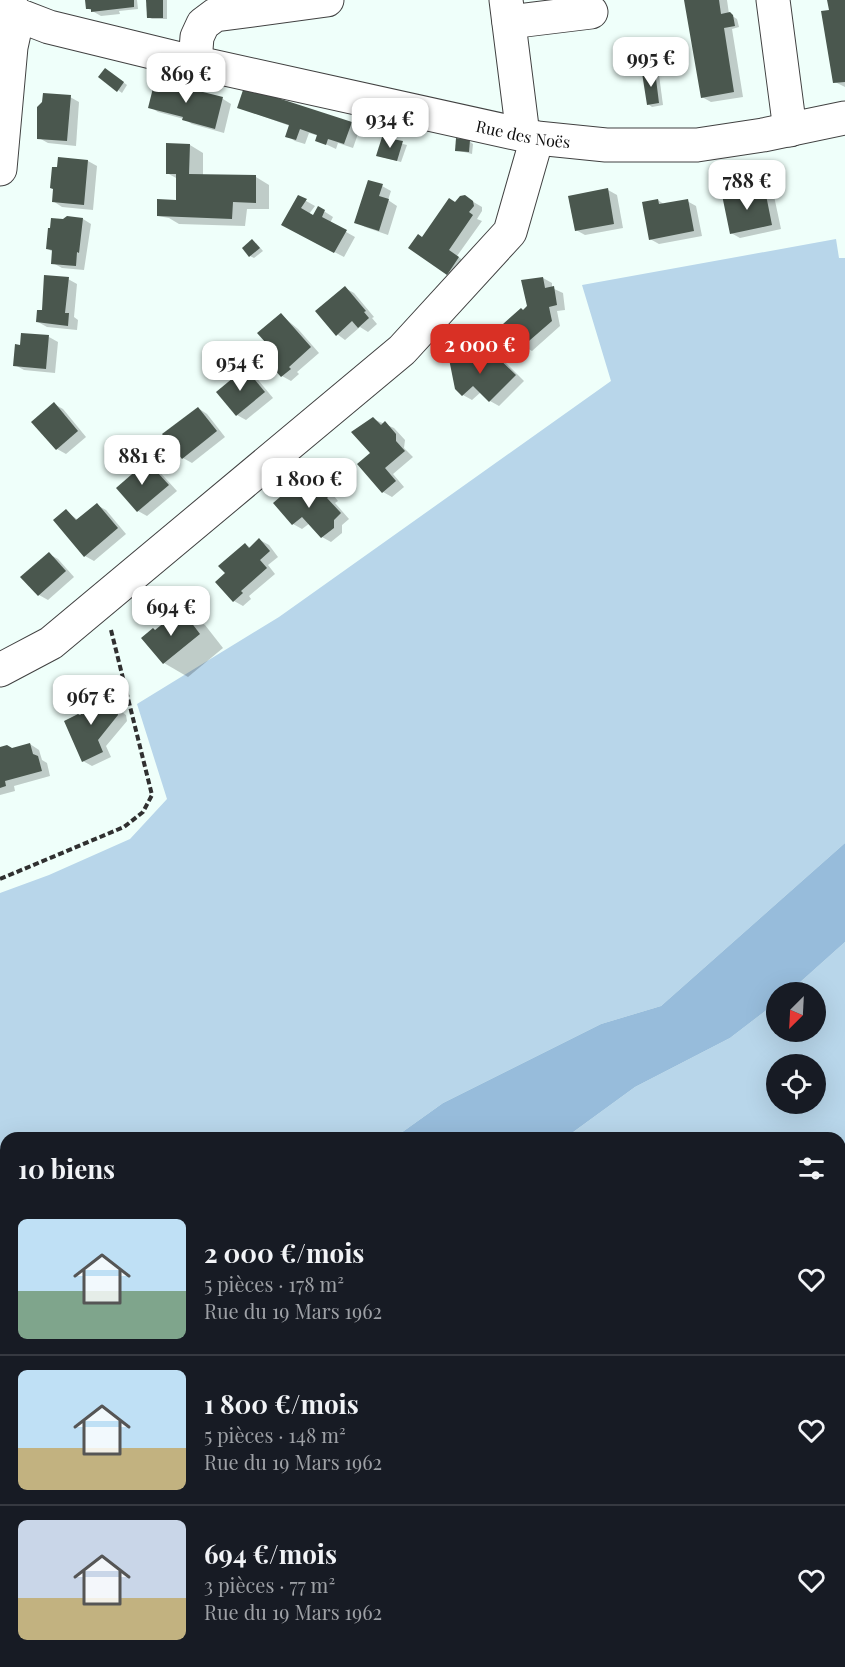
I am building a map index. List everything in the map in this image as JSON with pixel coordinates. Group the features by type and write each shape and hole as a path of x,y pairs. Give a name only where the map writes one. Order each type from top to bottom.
{"street":[{"path":"195,62 197,37 203,24 215,15 327,0"},
{"path":"773,0 789,130"},
{"path":"0,169 11,47 11,8"},
{"name":"Rue des Noës","path":"11,8 49,27 195,62 530,136 606,145 697,146 845,118"},
{"path":"0,670 51,643 402,350 510,232 530,136 507,11 591,12"}],"path":[{"path":"0,879 124,827 143,812 152,795 103,600"}],"shaded area":[{"path":"836,239 839,258 845,258 845,843 661,1006 601,1024 443,1103 402,1132 0,1132 0,893 49,875 130,839 167,799 137,704 279,617 611,381 582,285"},
{"path":"845,843 845,942 800,982 766,982 766,1010 730,1038 635,1087 573,1132 402,1132 443,1103 601,1024 661,1006"},
{"path":"845,942 845,1132 573,1132 635,1087 730,1038 766,1010 766,1042 826,1042 826,982 800,982"}],"building":[{"path":"85,0 134,0 134,7 91,12 91,9 86,9"},
{"path":"146,0 163,0 163,18 147,18"},
{"path":"684,0 719,0 721,14 730,12 733,15 735,26 724,28 734,92 701,98"},
{"path":"827,0 845,0 845,82 833,83 821,11 829,10"},
{"path":"105,68 124,82 117,92 98,77"},
{"path":"655,71 659,103 647,105 642,73"},
{"path":"155,80 223,97 215,129 182,120 183,117 148,108"},
{"path":"244,87 352,122 344,144 328,139 326,145 315,141 317,135 300,129 296,140 285,137 289,125 237,108"},
{"path":"43,93 71,95 67,141 37,139 37,107 42,102"},
{"path":"382,137 403,141 397,161 376,156"},
{"path":"456,138 470,140 469,152 455,151"},
{"path":"166,143 190,144 189,174 256,175 256,203 233,202 232,219 157,216 157,199 176,200 176,174 166,174"},
{"path":"58,157 88,160 84,205 52,202 53,189 50,188 52,167 57,167"},
{"path":"368,180 383,184 379,196 389,199 379,231 354,223"},
{"path":"608,188 614,224 575,231 568,196"},
{"path":"748,189 749,193 765,190 772,225 730,234 722,195"},
{"path":"298,195 307,199 301,208 313,215 318,206 325,210 322,217 347,230 334,253 281,225"},
{"path":"465,195 473,201 474,206 469,212 473,215 449,250 459,257 447,275 408,248 418,234 422,237 449,198 455,202 460,196"},
{"path":"658,199 659,204 688,199 694,231 649,240 642,202"},
{"path":"67,216 83,218 76,266 51,264 52,250 46,249 51,218 63,219"},
{"path":"252,239 260,248 249,257 242,248"},
{"path":"44,275 69,277 65,313 69,313 68,326 36,322 37,310 42,310"},
{"path":"543,277 545,288 554,286 557,305 549,307 552,321 522,347 503,324 521,308 523,310 527,306 521,280"},
{"path":"345,286 369,318 358,328 352,321 336,336 315,311"},
{"path":"281,313 311,347 281,377 257,350 266,343 257,333"},
{"path":"21,333 49,335 46,369 13,366 15,344 20,345"},
{"path":"464,348 474,359 482,358 485,363 494,354 516,375 489,402 473,386 462,396 455,389 449,359 451,361"},
{"path":"245,368 265,392 236,416 216,392"},
{"path":"54,402 78,431 56,450 31,422"},
{"path":"198,407 217,431 182,459 162,434"},
{"path":"373,417 381,425 385,421 396,434 396,441 405,451 385,468 396,481 382,493 357,464 370,453 351,432"},
{"path":"147,461 169,485 137,512 116,488"},
{"path":"319,483 330,495 327,498 341,513 334,520 334,528 321,538 302,517 292,525 273,503 294,485 304,496"},
{"path":"97,503 118,528 84,557 53,520 66,509 76,520"},
{"path":"259,538 270,551 260,560 267,568 241,591 243,593 233,602 215,582 225,573 218,566 245,543 249,548"},
{"path":"49,552 66,571 38,596 20,577"},
{"path":"181,609 200,634 163,664 141,638"},
{"path":"99,693 117,709 118,715 98,740 103,752 82,762 64,721 80,715 87,709 85,704 91,695"},
{"path":"30,743 33,754 38,756 42,771 5,781 6,786 0,788 0,747 7,745 12,748"}]}
